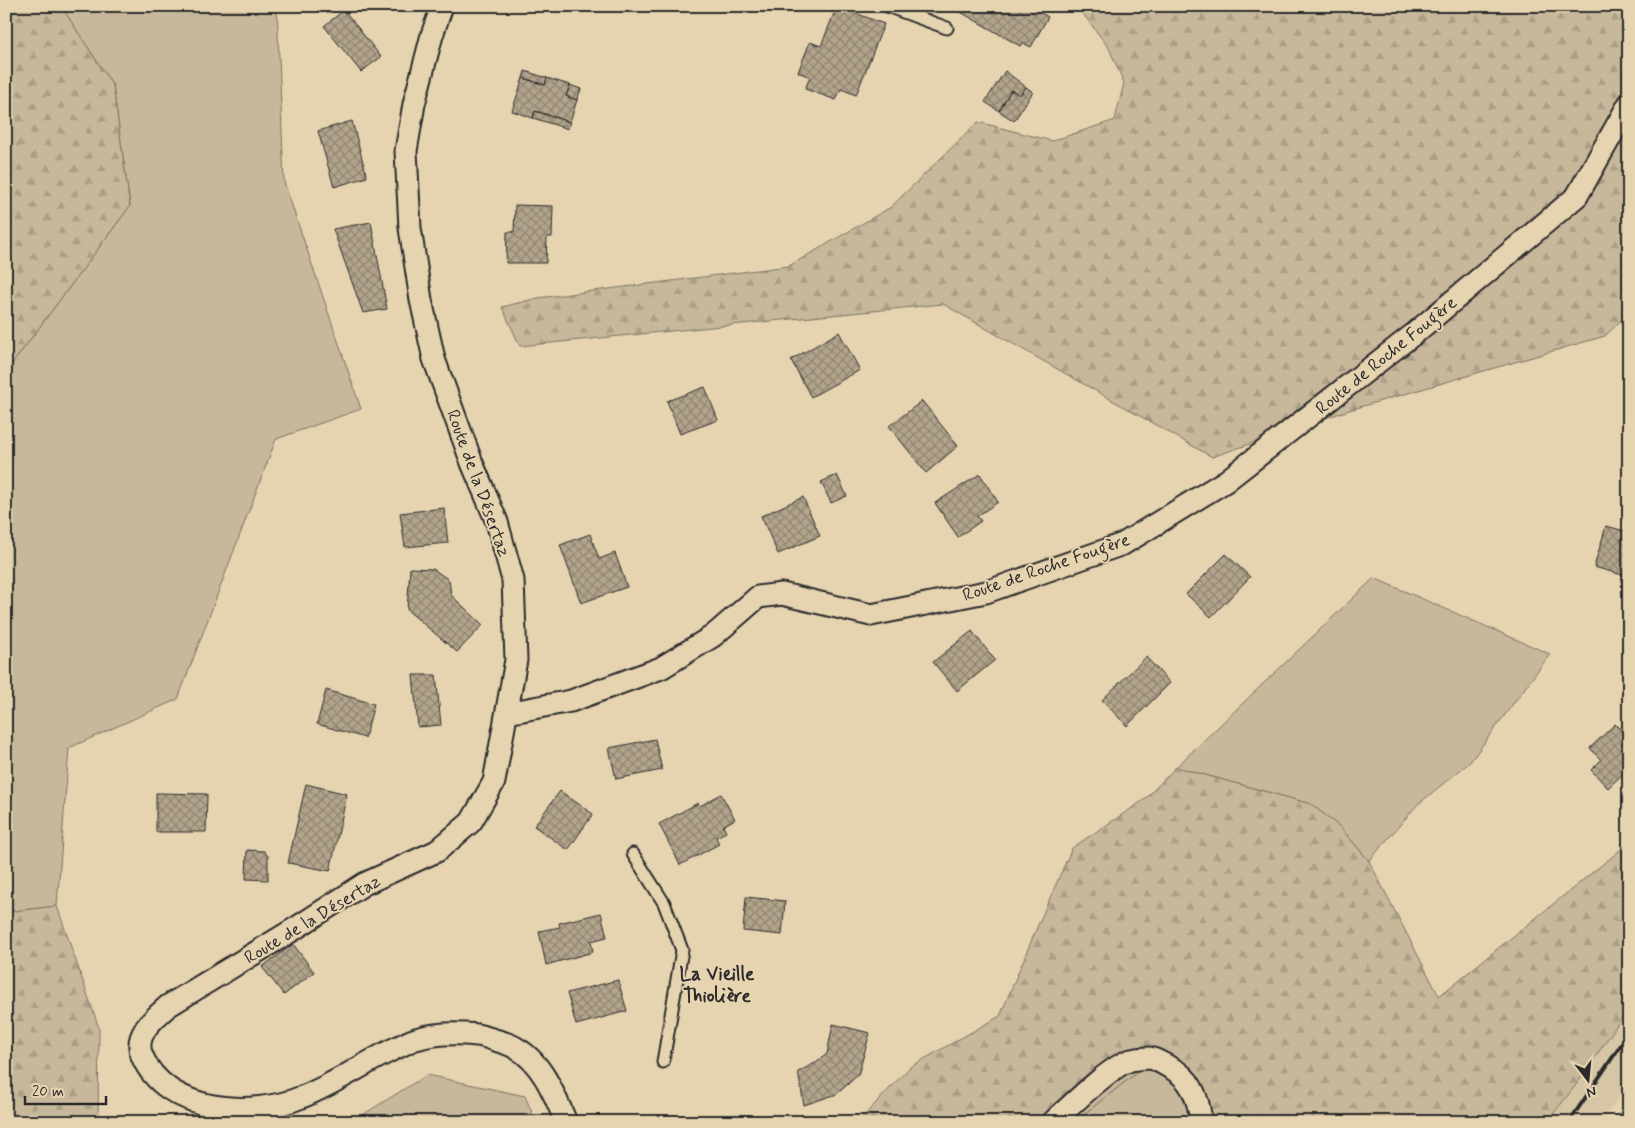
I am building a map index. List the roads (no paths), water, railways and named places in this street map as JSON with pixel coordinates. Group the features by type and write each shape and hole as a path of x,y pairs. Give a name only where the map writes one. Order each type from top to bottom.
{"street":[{"name":"Route de la Désertaz","path":"442,6 432,35 414,104 406,151 410,228 421,300 434,359 472,464 497,522 513,580 516,660 494,782 471,822 437,851 364,884 168,1006 151,1020 141,1036 141,1054 164,1085 196,1103 237,1108 274,1106 301,1098 416,1039 444,1034 478,1035 517,1048 532,1060 545,1078 566,1122"},
{"name":"Route de Roche Fougère","path":"507,713 571,701 661,668 713,636 758,597 782,594 871,615 986,592 1123,544 1226,481 1415,333 1577,196 1629,104"},
{"path":"1053,1122 1079,1097 1113,1070 1130,1060 1151,1058 1176,1071 1192,1088 1199,1105 1202,1122"}],"lane":[{"path":"887,6 948,28"},
{"path":"632,854 664,903 682,950 662,1062"}],"railway":[{"path":"1569,1122 1629,1033"}],"district":[{"name":"La Vieille Thiolière","path":"717,984"}]}
